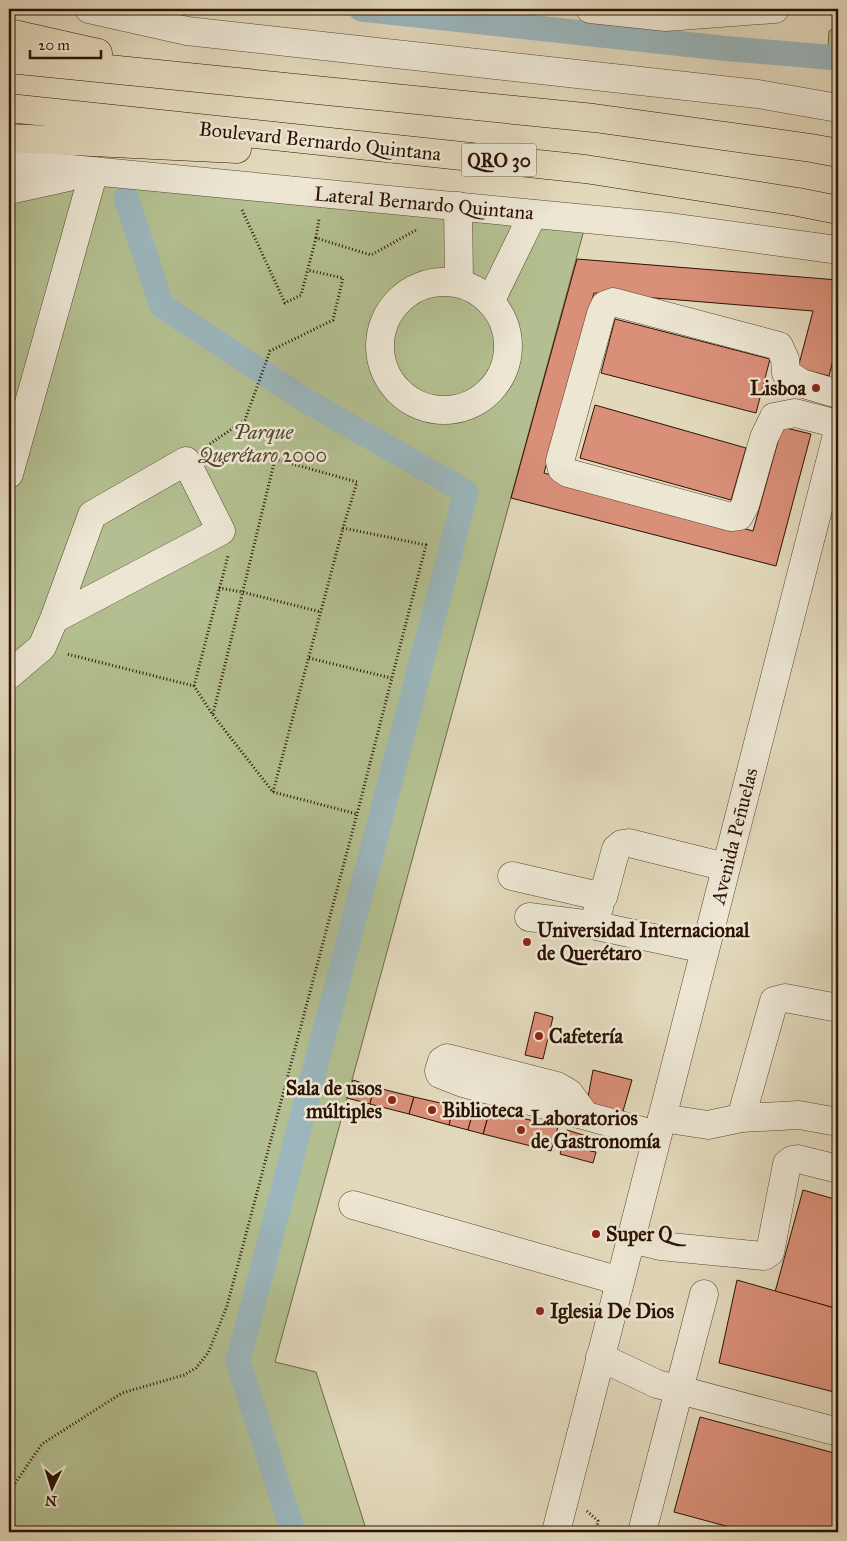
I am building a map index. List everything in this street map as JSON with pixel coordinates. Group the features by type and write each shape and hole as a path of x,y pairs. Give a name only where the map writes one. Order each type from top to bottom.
{"main road":[{"path":"9,33 98,60 223,81 594,118 838,153"},
{"path":"9,59 98,60"},
{"path":"9,108 103,130"},
{"path":"9,138 103,130"},
{"name":"Boulevard Bernardo Quintana","path":"103,130 156,135 328,142 585,169 838,210"}],"street":[{"path":"89,9 187,31 758,94 838,108"},
{"path":"590,9 667,13 775,9"},
{"name":"Lateral Bernardo Quintana","path":"9,163 670,227 838,250"},
{"path":"9,190 104,172 9,474"},
{"path":"458,206 459,282"},
{"path":"491,300 533,214"},
{"path":"459,282 491,300 507,325 510,355 494,389 459,410 426,409 392,386 379,357 381,327 393,304 424,283 459,282"},
{"path":"838,394 801,383 786,373 785,359 778,346 612,302 605,305 601,314 560,461 562,469 568,473 731,517 739,516 745,505 764,438 774,417 795,413 838,424"},
{"name":"Avenida Peñuelas","path":"556,1532 838,431"},
{"path":"9,675 42,647 92,515 186,461 221,531 54,619"},
{"path":"592,925 603,897 616,849 622,844 629,843 726,867"},
{"path":"512,876 603,897"},
{"path":"529,917 592,925 705,949"},
{"path":"741,1118 774,1001 785,998 838,1008"},
{"path":"585,1116 619,1126 659,1127 708,1125 741,1118 799,1115 838,1122"},
{"path":"631,1238 660,1246 764,1256 770,1252 787,1164 792,1160 798,1159 838,1169"},
{"path":"353,1205 606,1278 619,1284"},
{"path":"642,1532 704,1294"},
{"path":"600,1358 657,1384 838,1432"}],"path":[{"path":"239,204 285,303 301,295 316,238 320,212"},
{"path":"316,238 371,255 423,226"},
{"path":"186,461 245,420 270,352 333,320 343,278 307,270"},
{"path":"213,715 274,459 357,482 273,792"},
{"path":"9,1492 42,1444 122,1392 184,1375 196,1368 208,1353 227,1306 426,545 343,528"},
{"path":"194,686 230,551 221,531"},
{"path":"219,588 321,612"},
{"path":"42,647 194,686 213,715 273,792 357,814"},
{"path":"309,658 391,678"}],"green space":[{"path":"838,26 838,47 828,47 829,31"},
{"name":"Parque Querétaro 2000","path":"94,171 587,219 275,1362 316,1372 367,1532 9,1532 9,180"}],"building":[{"path":"577,259 838,280 838,339 829,376 798,368 813,311 594,293 544,473 753,531 782,427 811,434 776,566 511,498"},
{"path":"615,319 770,359 756,413 601,373"},
{"path":"595,405 746,448 731,500 580,458"},
{"name":"Cafetería","path":"535,1012 553,1017 543,1059 525,1055"},
{"path":"593,1070 632,1080 621,1118 586,1108"},
{"path":"353,1080 374,1087 370,1104 347,1098"},
{"name":"Sala de usos múltiples","path":"374,1087 414,1097 409,1114 370,1104"},
{"name":"Biblioteca","path":"414,1097 454,1106 449,1125 409,1114"},
{"path":"454,1106 473,1112 468,1130 449,1125"},
{"name":"Laboratorios de Gastronomía","path":"490,1110 558,1127 551,1151 483,1134"},
{"path":"473,1112 488,1116 483,1134 468,1130"},
{"path":"567,1130 593,1138 590,1151 596,1152 593,1163 560,1154"},
{"path":"803,1190 838,1200 838,1309 775,1292"},
{"path":"737,1280 838,1309 838,1393 719,1363"},
{"path":"700,1417 838,1454 838,1532 748,1532 674,1512"}],"waterway":[{"path":"361,9 721,48 838,58"},
{"path":"126,198 162,306 305,400 466,492 238,1362 293,1532"}],"place":[{"name":"Lisboa","path":"816,388"},
{"name":"Universidad Internacional de Querétaro","path":"527,942"},
{"name":"Cafetería","path":"539,1036"},
{"name":"Sala de usos múltiples","path":"392,1100"},
{"name":"Biblioteca","path":"432,1110"},
{"name":"Laboratorios de Gastronomía","path":"521,1130"},
{"name":"Super Q","path":"596,1234"},
{"name":"Iglesia De Dios","path":"540,1311"}]}
